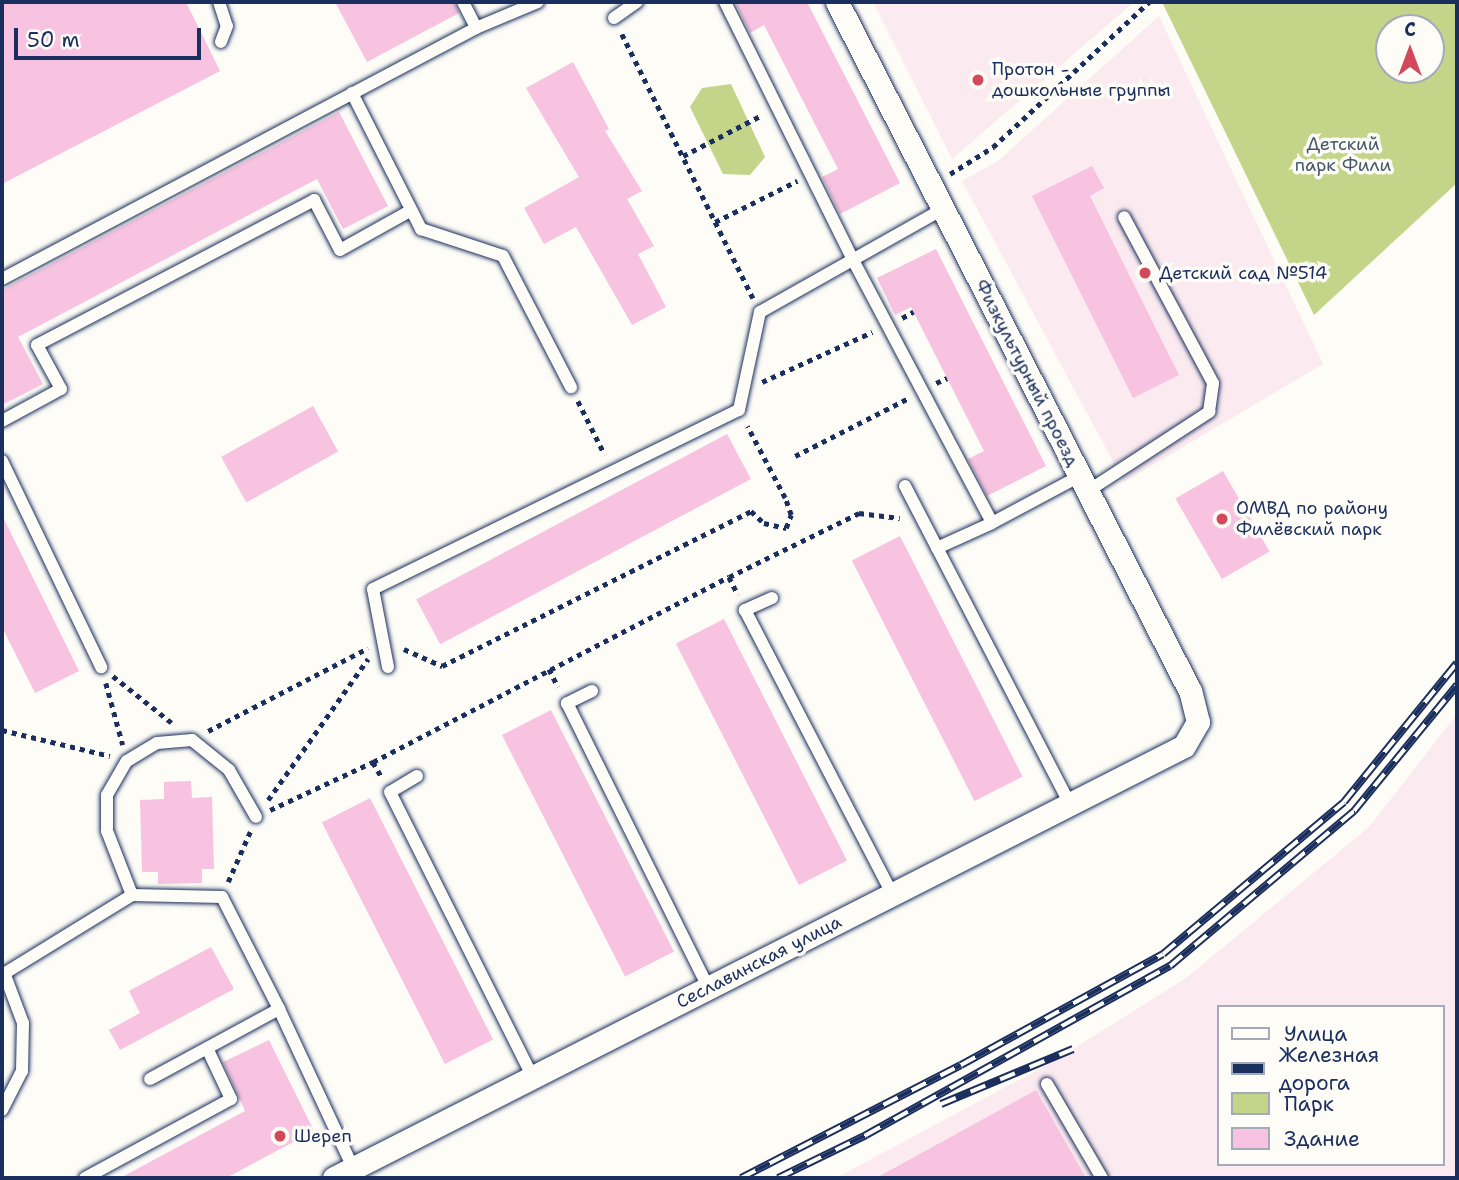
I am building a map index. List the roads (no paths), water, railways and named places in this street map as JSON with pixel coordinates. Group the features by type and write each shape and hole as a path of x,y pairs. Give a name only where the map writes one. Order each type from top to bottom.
{"street":[{"name":"Физкультурный проезд","path":"837,2 1190,691 1198,722 1184,746"},
{"name":"Сеславинская улица","path":"344,1173 1184,746"}],"lane":[{"path":"219,2 227,26 221,42"},
{"path":"463,2 475,29"},
{"path":"2,279 475,29 538,2"},
{"path":"614,18 637,2"},
{"path":"725,2 853,260 992,523"},
{"path":"352,93 421,229 503,256 571,387"},
{"path":"2,421 61,389 37,345 314,200 340,250 410,211"},
{"path":"388,667 373,589 739,410 760,312 943,209"},
{"path":"937,548 1084,484 1209,412 1213,383 1124,217"},
{"path":"2,461 101,667"},
{"path":"905,486 1070,804"},
{"path":"772,598 745,610 892,894"},
{"path":"592,691 567,703 708,988"},
{"path":"132,895 107,831 107,795 127,761 157,743 192,740 229,770 256,817"},
{"path":"417,776 390,792 533,1077"},
{"path":"2,1110 22,1071 23,1023 4,975 132,895 222,897 279,1009 344,1173"},
{"path":"150,1079 279,1009"},
{"path":"85,1178 231,1099 207,1048"},
{"path":"1047,1084 1102,1178"}],"railway":[{"path":"741,1178 961,1065 1163,954 1344,802 1457,663"},
{"path":"778,1178 866,1135 1170,966 1354,811 1457,685"},
{"path":"941,1104 1073,1049"}],"place":[{"name":"Протон - дошкольные группы","path":"978,80"},
{"name":"Детский сад №514","path":"1145,273"},
{"name":"ОМВД по району Филёвский парк","path":"1222,519"},
{"name":"Шереп","path":"280,1136"}],"park label":[{"name":"Детский парк Фили","path":"1343,155"}]}
